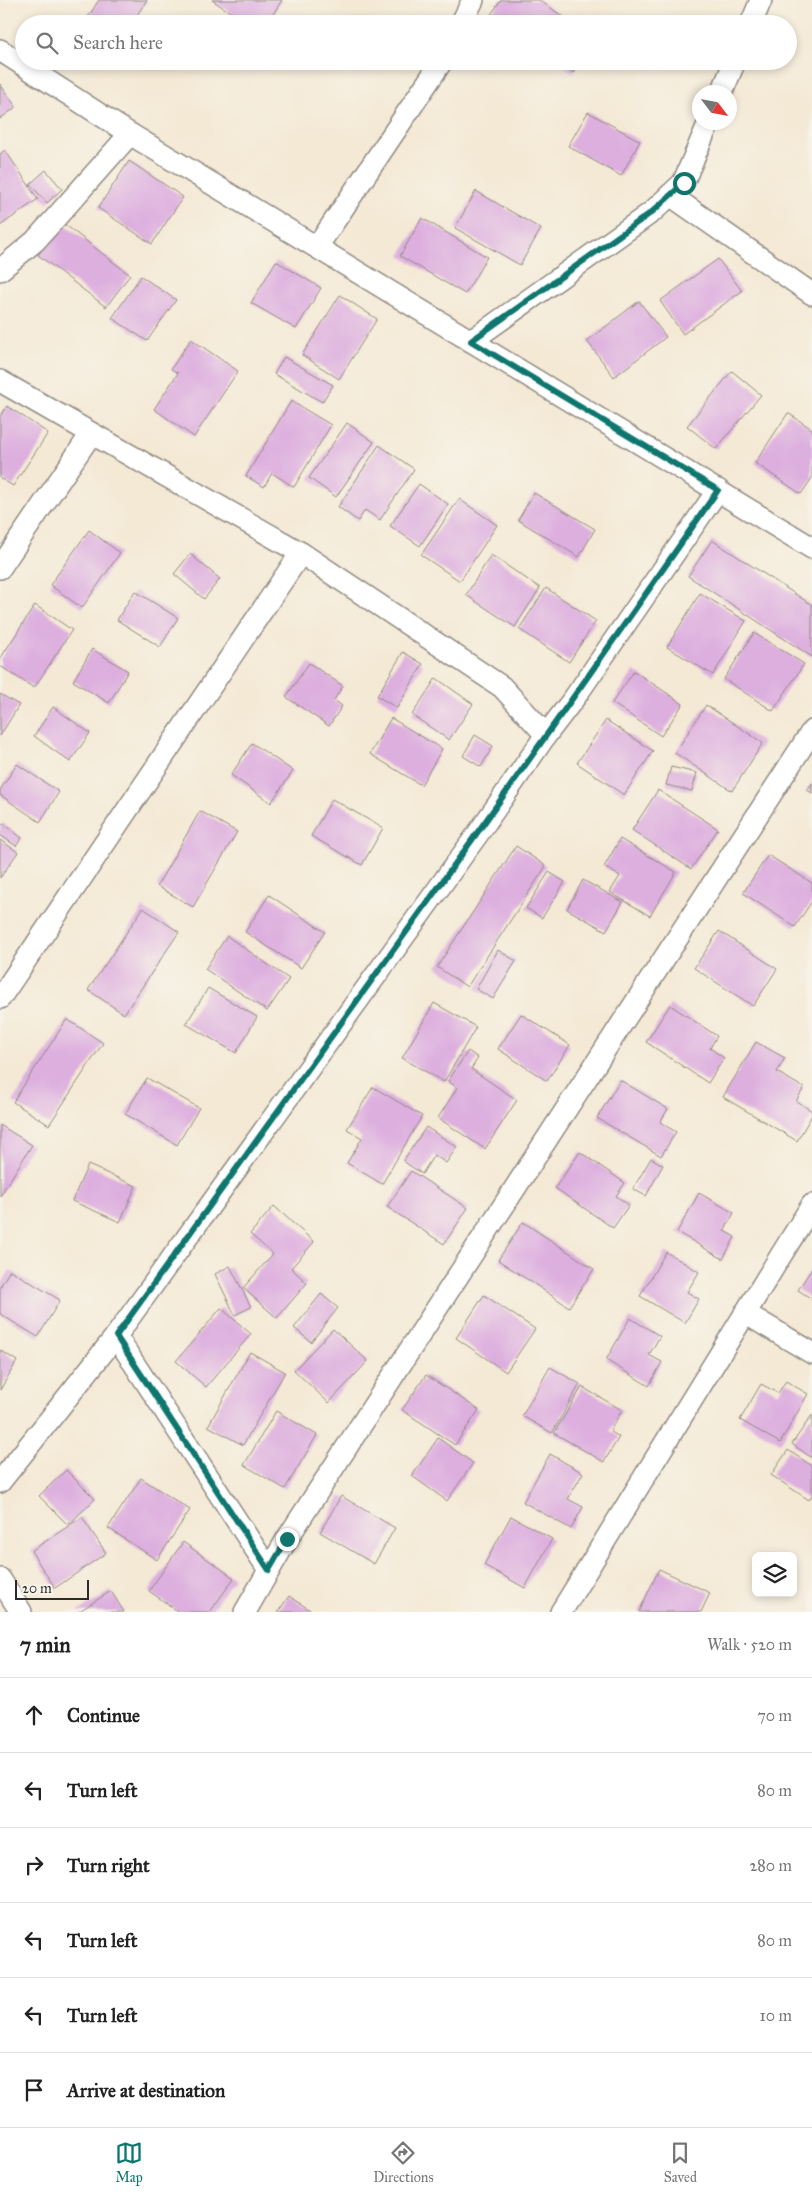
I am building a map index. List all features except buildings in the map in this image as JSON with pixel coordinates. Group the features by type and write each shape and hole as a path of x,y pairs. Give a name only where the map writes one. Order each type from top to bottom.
{"street":[{"path":"466,15 473,0"},
{"path":"755,15 761,0"},
{"path":"0,50 15,60"},
{"path":"31,70 130,134 812,548"},
{"path":"317,247 436,70"},
{"path":"725,85 731,70"},
{"path":"471,341 652,212 684,183 706,130"},
{"path":"0,270 35,241 130,134"},
{"path":"670,195 812,294"},
{"path":"0,381 301,553 502,688 546,735"},
{"path":"0,568 91,434"},
{"path":"0,1482 116,1336 575,697 718,490"},
{"path":"0,998 301,553"},
{"path":"245,1612 287,1539 812,731"},
{"path":"562,1612 812,1205"},
{"path":"745,1313 812,1353"},
{"path":"116,1336 269,1570"},
{"path":"0,1579 21,1612"}],"route":[{"path":"287,1539 269,1570 116,1336 477,835 718,490 471,341 652,212 684,183"}]}
